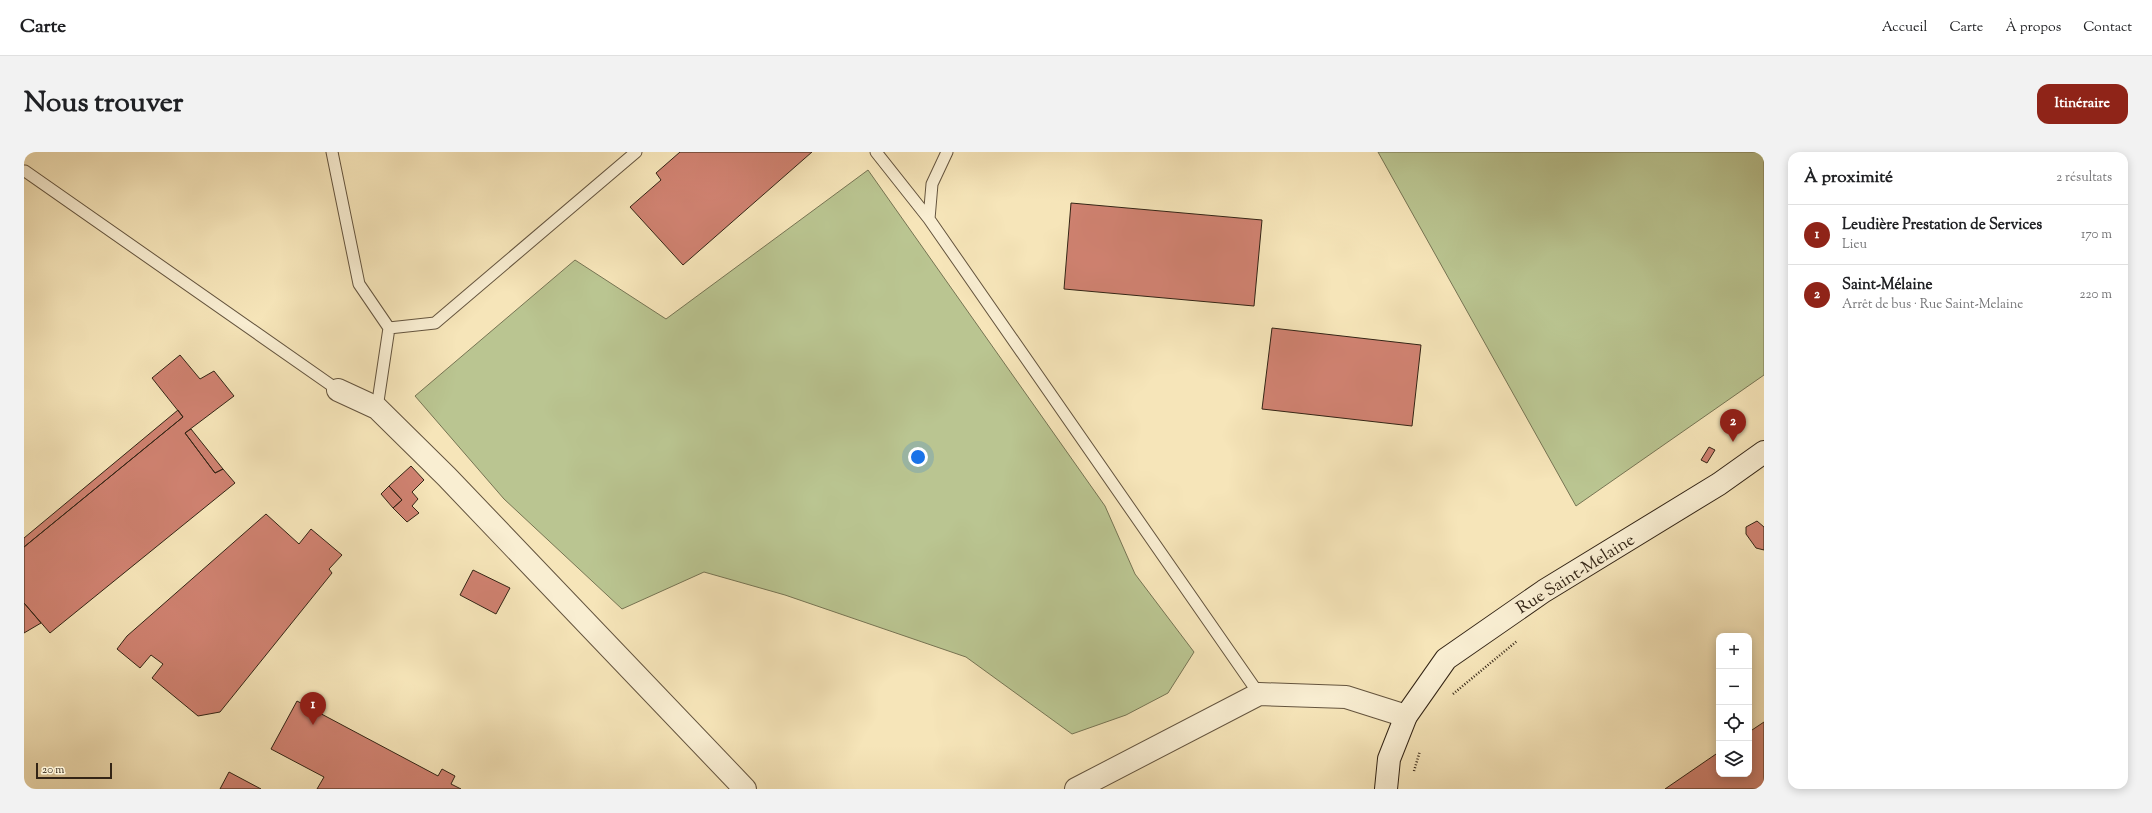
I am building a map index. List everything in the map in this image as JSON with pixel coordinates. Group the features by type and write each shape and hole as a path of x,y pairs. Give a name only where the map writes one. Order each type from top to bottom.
{"street":[{"path":"338,390 377,408 447,477 745,789"},
{"name":"Rue Saint-Melaine","path":"1386,789 1388,759 1406,716 1446,659 1544,591 1719,484 1764,452"},
{"path":"1076,789 1259,694 1346,698 1406,716"}],"lane":[{"path":"332,152 359,284 389,328 377,408"},
{"path":"389,328 435,323 636,152"},
{"path":"876,152 929,219 1259,694"},
{"path":"929,219 932,184 947,152"},
{"path":"26,171 338,390"}],"path":[{"path":"1452,695 1522,637"},
{"path":"1412,777 1421,748"}],"green space":[{"path":"1378,152 1764,152 1764,375 1576,506"},
{"path":"868,170 1105,506 1135,574 1194,652 1168,693 1126,715 1072,734 966,657 785,595 704,572 622,609 504,499 415,396 575,260 666,319"}],"building":[{"path":"680,152 812,152 683,265 630,207 661,180 656,173"},
{"path":"1071,203 1262,220 1254,306 1064,289"},
{"path":"1272,328 1421,345 1412,426 1262,409"},
{"path":"180,355 200,379 214,371 234,396 185,433 215,473 223,469 235,483 50,633 24,603 24,547 183,417 152,378"},
{"path":"178,410 183,417 24,547 24,538"},
{"path":"191,429 223,469 215,473 185,433"},
{"path":"1709,447 1715,450 1707,463 1701,460"},
{"path":"411,466 424,480 412,492 418,499 412,506 419,513 407,522 393,508 402,500 389,486"},
{"path":"389,486 402,500 393,508 381,494"},
{"path":"266,514 299,544 311,529 342,555 329,569 332,573 220,712 198,716 152,678 163,664 151,655 140,668 117,649 127,636"},
{"path":"1757,521 1764,527 1764,550 1756,548 1746,534 1746,527"},
{"path":"473,570 510,588 496,614 460,595"},
{"path":"24,603 41,623 24,633"},
{"path":"297,701 438,776 442,769 455,776 451,784 461,789 317,789 324,777 271,749"},
{"path":"1764,722 1764,789 1665,789 1716,754 1716,777 1752,777 1752,730"},
{"path":"229,772 261,789 220,789"}],"place":[{"name":"Saint-Mélaine","path":"1733,442"},
{"name":"Leudière Prestation de Services","path":"313,725"}]}
